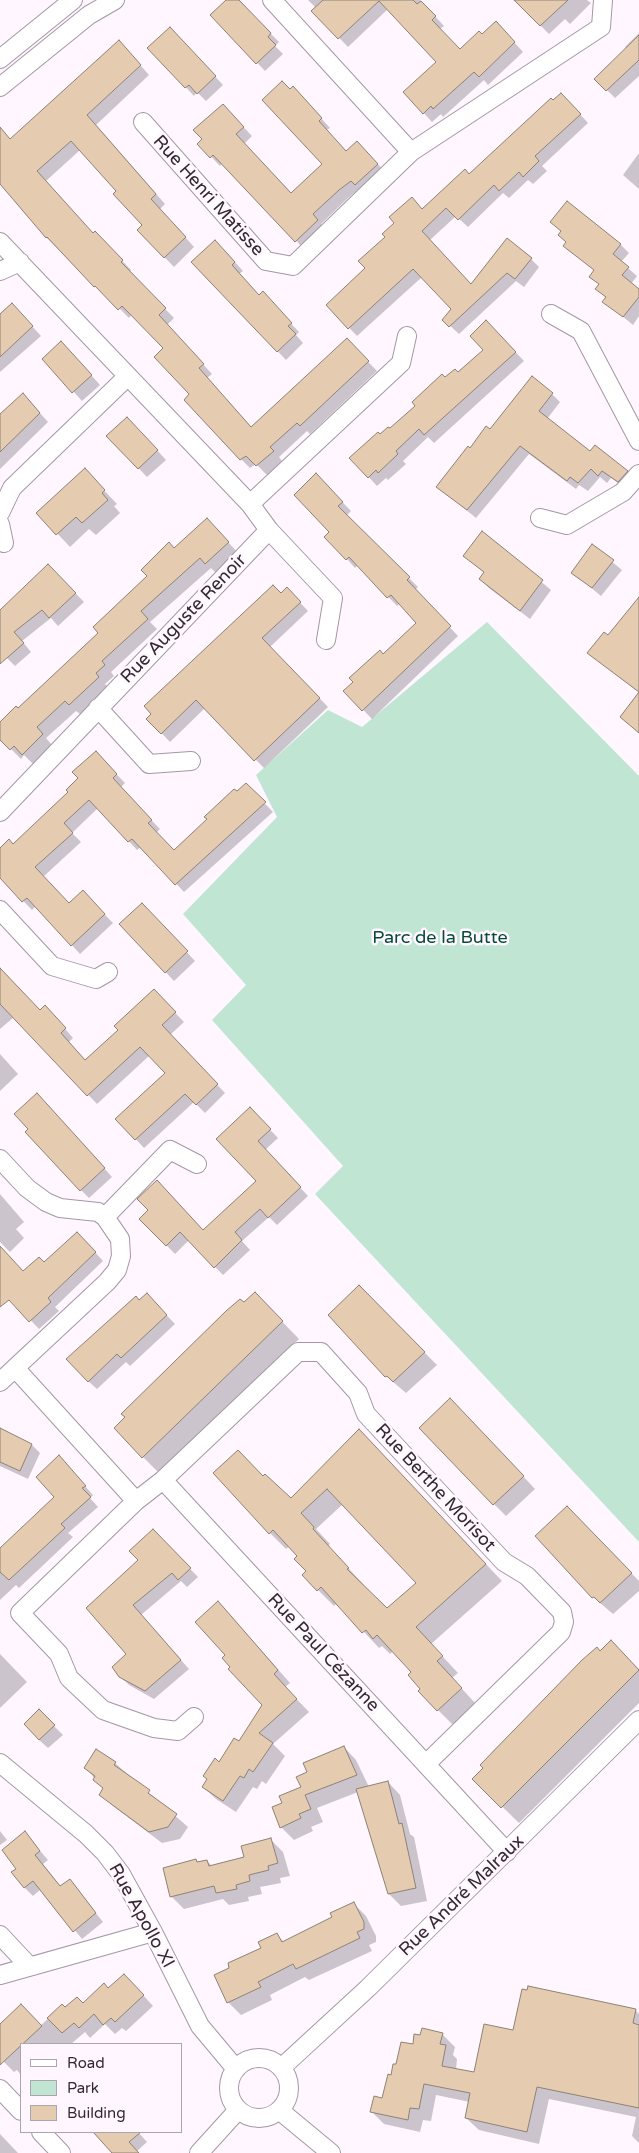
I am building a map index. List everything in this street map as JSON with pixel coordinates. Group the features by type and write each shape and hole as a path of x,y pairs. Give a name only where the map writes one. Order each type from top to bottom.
{"street":[{"path":"0,59 73,0"},
{"path":"0,87 89,15 115,0"},
{"path":"272,0 411,152"},
{"name":"Rue Henri Matisse","path":"143,122 266,261 293,266 411,152 600,27 603,0"},
{"path":"0,242 250,504 269,530 333,598 326,640"},
{"path":"0,271 20,262"},
{"path":"551,314 582,331 639,441"},
{"path":"250,504 402,363 407,336"},
{"path":"0,513 12,488 128,376"},
{"path":"540,518 567,524 624,492 639,474"},
{"path":"0,524 4,543"},
{"name":"Rue Auguste Renoir","path":"0,812 269,530"},
{"path":"98,708 149,764 191,761"},
{"path":"0,910 52,966 96,979 108,972"},
{"path":"105,1217 170,1150 197,1164"},
{"path":"0,1159 27,1188 46,1202 60,1208 98,1212 105,1217 120,1239 121,1256 117,1270 108,1282 0,1382"},
{"name":"Rue Berthe Morisot","path":"163,1480 298,1352 321,1352 358,1393 366,1414 504,1562 527,1576 562,1612 564,1622 561,1632 426,1764"},
{"path":"15,1368 136,1501"},
{"path":"163,1480 136,1501 20,1613 59,1654 69,1678 103,1710 154,1728 178,1731 194,1718"},
{"name":"Rue Paul Cézanne","path":"163,1480 507,1852"},
{"name":"Rue André Malraux","path":"280,2068 368,1988 639,1720"},
{"name":"Rue Apollo XI","path":"0,1763 86,1834 121,1874 153,1932 200,2026 236,2069"},
{"path":"0,1975 153,1932"},
{"path":"0,1936 29,1966"},
{"path":"263,2058 272,2061 280,2068 286,2077 289,2089 286,2100 280,2110 270,2116 259,2118 248,2116 238,2110 232,2101 229,2090 230,2079 236,2069 253,2059 263,2058"},
{"path":"0,2089 20,2110"},
{"path":"199,2153 238,2110"},
{"path":"280,2110 331,2153"},
{"path":"42,2133 56,2152"}],"green space":[{"name":"Parc de la Butte","path":"487,622 639,776 639,1542 315,1194 343,1166 212,1020 246,985 183,914 277,817 256,775 328,710 362,727"}],"building":[{"path":"226,0 239,0 271,33 268,37 276,45 256,64 210,15"},
{"path":"323,0 413,0 417,4 421,1 436,16 432,20 460,49 479,31 482,34 496,21 515,42 479,77 474,72 433,109 431,106 423,114 403,92 436,62 379,1 338,39 311,11"},
{"path":"514,0 568,0 540,26"},
{"path":"170,27 216,76 197,94 189,85 185,88 147,48"},
{"path":"639,35 639,60 606,91 594,79"},
{"path":"119,40 141,65 87,115 156,194 151,199 186,237 164,258 137,230 142,225 113,194 116,191 71,141 37,171 93,233 95,231 123,260 121,262 166,308 159,315 204,364 199,368 251,427 347,338 369,361 300,426 297,423 270,447 274,451 256,466 246,456 240,460 184,400 189,394 154,357 163,348 122,306 118,310 94,287 46,238 0,184 0,127 10,139"},
{"path":"282,81 290,89 293,86 322,118 319,121 346,151 357,141 378,164 355,185 351,181 339,190 313,214 318,220 295,242 213,155 210,158 197,144 202,139 193,130 223,104 244,127 236,134 291,193 322,164 262,100"},
{"path":"561,93 581,114 535,156 539,161 523,177 519,172 499,191 494,185 458,220 446,208 422,231 471,284 507,238 532,258 515,279 507,273 449,327 442,320 451,309 413,269 348,329 326,305 365,268 358,261 385,237 382,234 394,223 389,217 412,197 422,209 465,169 469,174 551,98 553,100"},
{"path":"567,201 621,244 613,254 629,267 622,275 639,289 639,297 623,317 602,302 606,297 595,289 599,284 589,277 594,270 563,246 566,242 558,235 561,231 550,222"},
{"path":"215,240 235,262 232,265 259,295 263,291 292,323 288,326 296,334 277,352 191,262"},
{"path":"12,303 33,326 0,357 0,314"},
{"path":"486,320 516,352 424,435 419,429 396,451 398,454 378,473 376,470 368,478 349,458 378,432 380,434 388,427 390,428 415,406 412,402 442,374 445,377 455,369 458,372 483,350 470,336"},
{"path":"61,341 92,375 72,393 42,359"},
{"path":"532,376 553,393 539,411 590,451 595,445 628,471 618,482 602,471 598,476 591,469 578,483 570,477 567,481 520,446 467,510 436,487 468,446 470,448 486,426 490,429"},
{"path":"23,393 40,413 0,452 0,414"},
{"path":"127,417 158,450 138,469 106,436"},
{"path":"85,468 105,490 102,493 108,500 82,523 76,517 56,535 36,513"},
{"path":"316,473 343,502 338,506 410,577 407,580 451,626 362,711 343,691 353,682 349,678 380,650 383,654 416,623 391,595 387,598 349,557 346,560 324,537 329,532 294,495"},
{"path":"207,518 229,542 205,564 200,558 141,611 148,619 102,661 105,665 96,673 99,677 69,705 65,701 37,727 43,734 22,755 14,746 10,750 0,740 0,722 16,706 18,708 98,633 93,627 147,576 141,570 169,542 174,548"},
{"path":"482,531 543,580 520,611 479,579 484,572 463,556"},
{"path":"592,544 614,560 592,588 571,573"},
{"path":"48,564 76,593 49,618 42,610 14,632 24,643 0,664 0,610"},
{"path":"273,585 281,593 287,587 301,602 262,638 320,698 254,761 196,700 161,734 146,719 151,714 144,706"},
{"path":"639,597 639,692 587,653 604,632 608,635"},
{"path":"639,692 639,733 620,717"},
{"path":"96,751 117,774 113,778 152,820 148,823 174,850 207,819 204,817 234,789 237,791 246,783 266,802 175,885 132,839 128,842 89,800 64,823 73,833 35,867 69,903 83,890 105,914 71,946 27,898 22,902 0,878 0,848 9,839 13,844 68,792 66,790 78,778 72,772"},
{"path":"142,903 188,951 165,973 119,924"},
{"path":"0,968 40,1010 45,1005 66,1028 61,1033 85,1060 118,1030 114,1026 154,989 176,1012 162,1025 218,1084 196,1105 185,1094 135,1140 115,1119 165,1073 140,1047 87,1096 0,1004"},
{"path":"37,1093 105,1168 80,1191 25,1132 28,1129 14,1114"},
{"path":"250,1107 271,1129 258,1141 301,1187 268,1218 260,1209 235,1232 242,1240 214,1268 180,1232 166,1246 139,1219 148,1210 137,1199 157,1180 203,1230 256,1181 216,1139"},
{"path":"77,1232 96,1252 48,1298 51,1302 29,1322 9,1300 0,1307 0,1246 23,1271 39,1257 44,1262"},
{"path":"359,1285 425,1352 393,1382 387,1376 385,1377 328,1315"},
{"path":"255,1292 283,1321 142,1458 114,1428 125,1417 121,1414 226,1311 240,1299 244,1302"},
{"path":"147,1293 167,1315 121,1358 117,1354 88,1382 66,1359 136,1296 139,1300"},
{"path":"450,1398 524,1476 493,1505 419,1428"},
{"path":"0,1428 32,1444 20,1471 0,1462"},
{"path":"359,1429 486,1564 416,1627 443,1656 437,1661 462,1688 437,1711 418,1691 420,1689 408,1675 411,1672 377,1635 373,1639 366,1630 362,1633 321,1587 317,1591 302,1575 306,1571 294,1559 297,1556 273,1530 269,1534 213,1473 238,1450 263,1476 265,1474 291,1498","holes":["327,1489 416,1583 387,1608 347,1569 349,1568 301,1513"]},
{"path":"59,1455 86,1486 82,1488 91,1497 61,1524 65,1528 9,1580 0,1572 0,1548 54,1497 36,1477"},
{"path":"567,1506 632,1573 600,1603 594,1597 592,1598 535,1536"},
{"path":"153,1529 191,1568 178,1580 172,1573 133,1605 181,1660 145,1691 119,1677 112,1667 126,1654 86,1608 138,1560 129,1551"},
{"path":"218,1601 278,1670 274,1674 297,1699 259,1733 273,1743 253,1772 249,1769 244,1778 240,1776 223,1801 202,1787 207,1779 203,1776 215,1758 219,1762 234,1738 239,1741 262,1705 228,1669 230,1667 222,1658 225,1655 195,1622"},
{"path":"611,1640 639,1670 501,1808 472,1779 483,1768 480,1765 582,1660 597,1647 600,1651"},
{"path":"39,1709 55,1725 39,1740 24,1724"},
{"path":"344,1746 357,1775 305,1795 311,1809 299,1814 301,1818 280,1828 272,1807 282,1803 279,1796 301,1787 296,1777 307,1772 303,1763"},
{"path":"96,1749 116,1762 114,1765 150,1790 148,1793 177,1814 168,1827 149,1832 99,1795 103,1788 93,1780 95,1776 84,1768"},
{"path":"388,1781 399,1824 402,1823 416,1888 388,1894 356,1789"},
{"path":"25,1831 40,1851 35,1855 60,1886 70,1879 96,1913 73,1932 33,1881 24,1888 11,1872 16,1869 2,1850"},
{"path":"271,1838 278,1863 268,1866 269,1870 249,1875 250,1881 236,1885 237,1889 216,1893 214,1886 170,1897 163,1868 196,1859 197,1862 207,1860 209,1866 244,1857 241,1846"},
{"path":"354,1902 364,1922 364,1929 357,1932 360,1938 296,1969 293,1964 258,1982 261,1987 227,2003 214,1975 229,1968 228,1963 261,1948 258,1942 277,1933 282,1942 332,1917 330,1913"},
{"path":"124,1974 144,1995 115,2022 111,2018 103,2025 94,2014 79,2028 74,2023 62,2033 47,2018 62,2004 65,2007 77,1997 83,2003 104,1983 108,1988"},
{"path":"528,1986 636,2009 633,2023 639,2025 639,2108 537,2087 527,2132 465,2118 470,2093 424,2084 419,2109 410,2108 408,2120 370,2112 374,2096 382,2098 388,2074 391,2075 393,2064 396,2064 401,2042 413,2044 414,2034 420,2035 422,2028 443,2033 440,2044 446,2045 442,2066 474,2072 484,2024 513,2030 522,1989 527,1990"},
{"path":"21,2004 42,2026 24,2043 20,2043 20,2046 0,2065 0,2024"},
{"path":"94,2133 140,2133 129,2142 139,2153 112,2153"}]}
